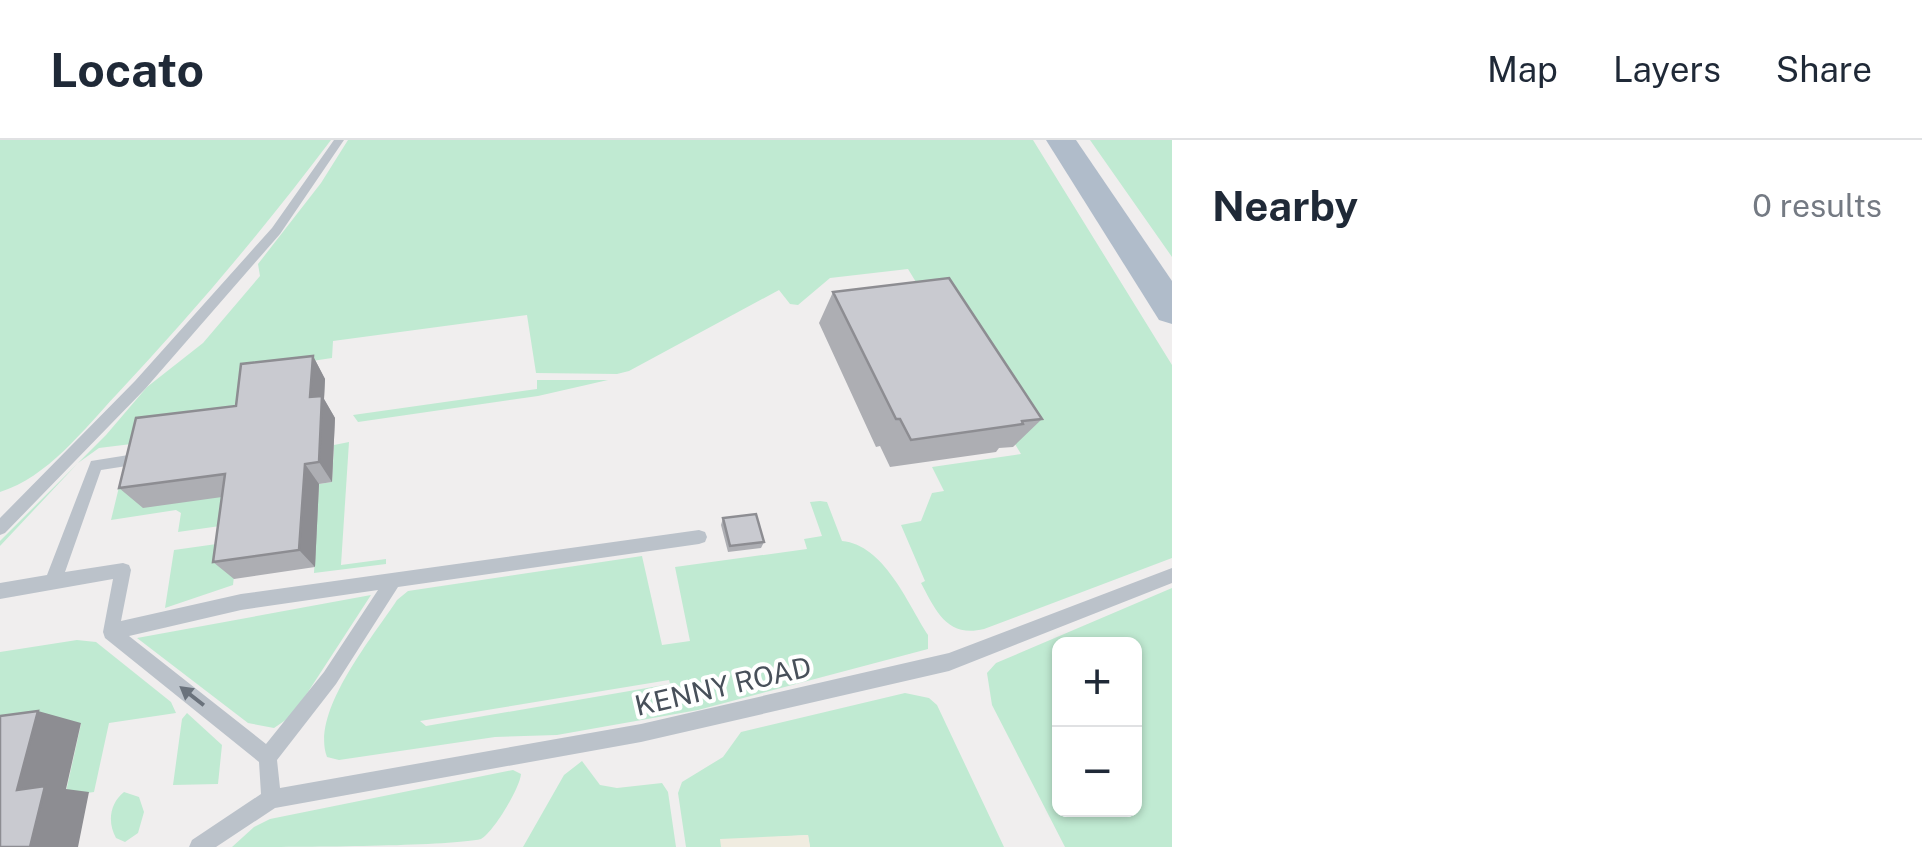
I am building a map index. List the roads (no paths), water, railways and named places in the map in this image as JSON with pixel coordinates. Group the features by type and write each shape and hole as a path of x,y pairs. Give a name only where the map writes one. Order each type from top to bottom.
{"main road":[{"path":"1061,140 1172,310"}],"lane":[{"path":"0,527 140,386 276,230 338,140"},
{"path":"53,582 96,466 141,458"},
{"path":"110,632 241,602 699,537"},
{"path":"0,590 124,570 110,632"},
{"name":"KENNY ROAD","path":"271,799 641,733 949,662 1172,575"},
{"path":"199,847 271,799 268,757 330,678 393,581"},
{"path":"110,632 268,757"}]}
